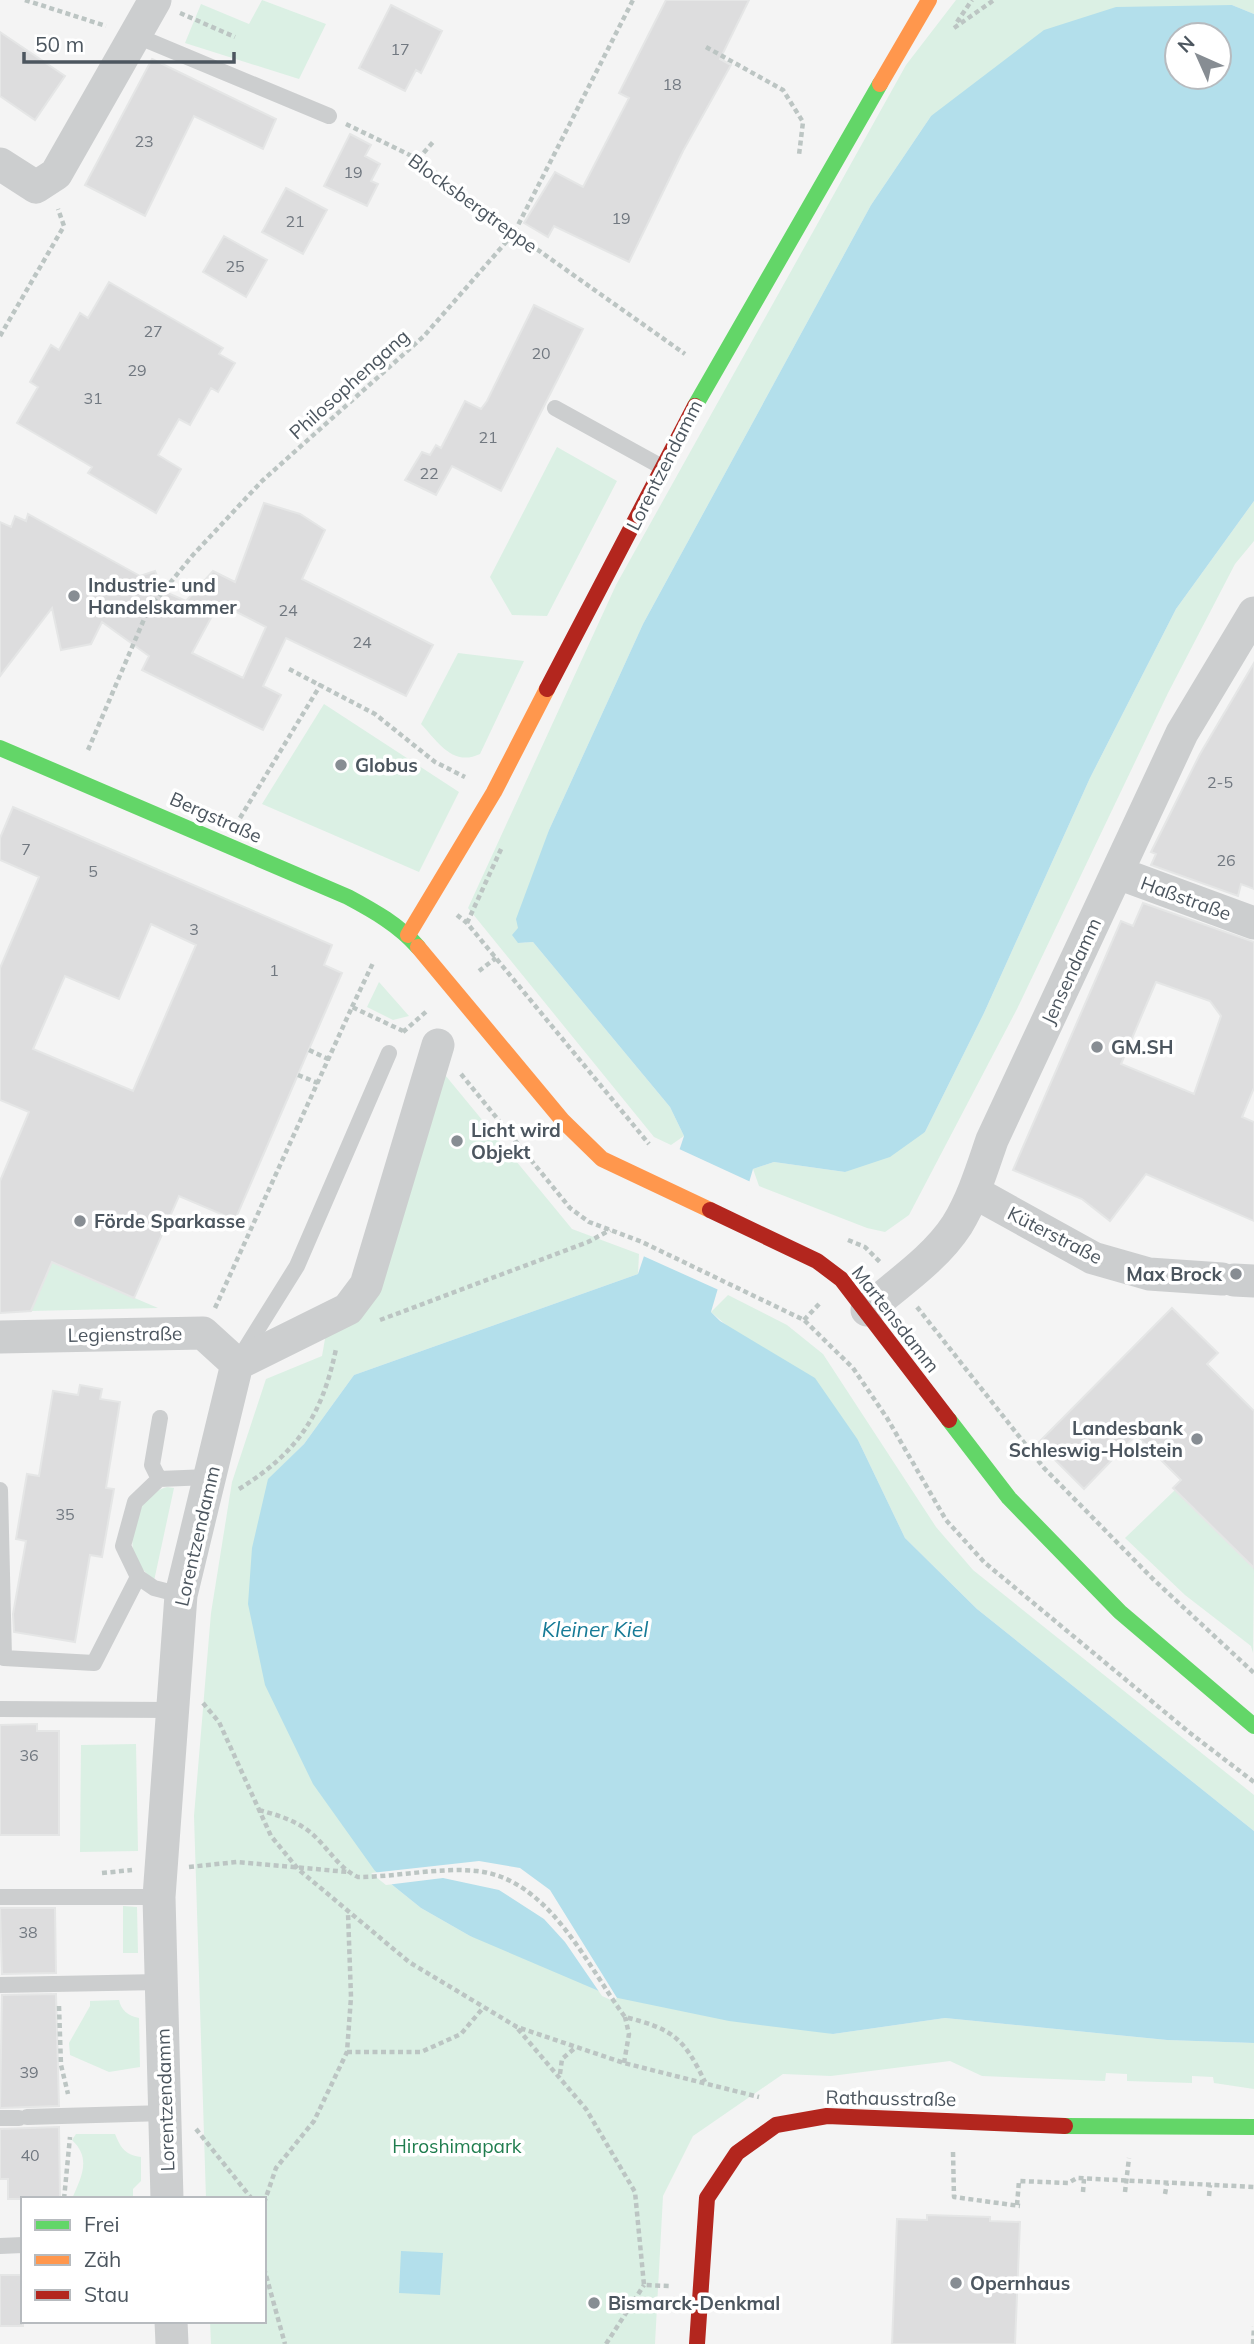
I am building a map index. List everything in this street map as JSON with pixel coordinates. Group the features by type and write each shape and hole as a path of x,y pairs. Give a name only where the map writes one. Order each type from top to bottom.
{"street":[{"name":"Lorentzendamm","path":"408,935 494,792 712,373 929,0"},
{"path":"0,164 45,193 137,36 154,1"},
{"name":"Jensendamm","path":"867,1310 935,1252 957,1226 974,1192 992,1140 1182,733 1254,613"},
{"name":"Bergstraße","path":"0,748 348,897 408,935"},
{"name":"Haßstraße","path":"1118,873 1254,923"},
{"name":"Martensdamm","path":"408,935 582,1141 602,1159 658,1188 817,1261 841,1279 1009,1499 1119,1612 1254,1726"},
{"path":"237,1364 348,1309 366,1285 438,1045"},
{"name":"Küterstraße","path":"974,1192 1093,1258 1149,1274 1237,1280"},
{"name":"Legienstraße","path":"0,1337 203,1333 237,1364"},
{"name":"Lorentzendamm","path":"167,2197 159,1882 187,1706 181,1595 221,1485 237,1364"},
{"name":"Rathausstraße","path":"697,2344 707,2198 737,2153 776,2125 827,2116 1062,2126 1254,2127"},
{"path":"171,2323 172,2344"}],"lane":[{"path":"137,36 329,116"},
{"path":"555,408 662,467"},
{"path":"237,1364 297,1266 389,1053"},
{"path":"159,1479 152,1465 160,1418"},
{"path":"181,1595 154,1588 138,1577 123,1546 135,1502 159,1479 221,1485"},
{"path":"0,1490 4,1658 94,1663 138,1577"},
{"path":"0,1709 187,1706"},
{"path":"0,1896 159,1882"},
{"path":"0,1985 161,1982"},
{"path":"0,2119 165,2113"},
{"path":"0,2246 21,2245"}],"path":[{"path":"25,0 137,36"},
{"name":"Philosophengang","path":"76,779 148,610 192,556 262,481 424,336 514,233 633,0"},
{"path":"954,28 994,0"},
{"path":"154,1 235,37"},
{"path":"706,47 783,90 803,122 799,167"},
{"name":"Blocksbergtreppe","path":"329,116 418,159 514,233 712,373"},
{"path":"418,159 434,141"},
{"path":"0,337 64,226 45,193"},
{"path":"289,669 375,714 435,762 494,792"},
{"path":"226,844 321,684"},
{"path":"431,895 467,923 657,1154"},
{"path":"480,970 496,958"},
{"path":"203,1333 373,963"},
{"path":"352,1007 403,1031"},
{"path":"438,1045 570,1208 589,1222 642,1242 804,1320 853,1368 887,1418 946,1520 984,1562 1190,1733 1254,1782"},
{"path":"309,1050 328,1059"},
{"path":"298,1075 318,1083"},
{"path":"378,1320 588,1242 610,1230"},
{"path":"924,1316 1044,1468 1153,1578 1254,1672"},
{"path":"221,1485 283,1454 310,1424 323,1401 332,1365"},
{"path":"187,1706 219,1722 271,1836 299,1869 409,1962 516,2027 624,2063 767,2099"},
{"path":"259,1811 286,1818 309,1831 348,1872 358,1877 474,1871 510,1880 538,1900 560,1924 625,2017 629,2034 624,2063"},
{"path":"159,1882 237,1862 348,1872"},
{"path":"266,2197 276,2168 314,2121 347,2052 351,1997 348,1913"},
{"path":"58,1984 61,2065 68,2097 69,2155 64,2197"},
{"path":"347,2052 421,2052 460,2034 482,2008"},
{"path":"625,2017 657,2025 682,2040 706,2083"},
{"path":"516,2027 560,2075 610,2145 635,2192 644,2285 606,2344"},
{"path":"560,2075 562,2059 576,2047"},
{"path":"199,2130 250,2197"},
{"path":"954,2161 954,2197 1018,2205 1019,2181 1068,2183 1084,2179 1254,2187"},
{"path":"1125,2192 1128,2170"},
{"path":"1083,2192 1084,2179"},
{"path":"1166,2194 1167,2183"},
{"path":"1209,2196 1210,2185"},
{"path":"266,2275 285,2344"},
{"path":"644,2285 702,2287"},
{"path":"1253,2344 1254,2327"}],"green space":[{"path":"262,0 326,24 299,79 185,43 201,4 249,24"},
{"path":"956,0 1254,0 1254,14 1232,5 1189,21 1163,21 1163,30 931,116 871,205 643,624 549,830 519,928 518,943 533,942 670,1107 684,1136 671,1145 654,1137 468,908 616,585 906,65"},
{"path":"557,447 617,481 547,616 512,615 490,577"},
{"path":"1254,501 1254,541 1235,564 1168,693 1017,1009 909,1215 885,1232 867,1228 759,1186 753,1169 774,1162 845,1172 925,1132 984,1013 1090,778 1176,609"},
{"path":"458,653 524,661 480,754 470,757 454,755 447,751 421,724"},
{"path":"324,704 459,792 419,872 262,804"},
{"path":"379,982 409,1016 393,1020 367,1007"},
{"name":"Hiroshimapark","path":"436,1064 572,1229 639,1254 638,1274 354,1375 304,1444 268,1480 375,1871 421,1908 470,1936 833,2034 945,2018 1167,2040 1254,2043 1254,2089 1214,2083 1213,2077 1192,2076 1192,2083 1127,2081 1127,2074 1106,2073 1105,2081 982,2076 950,2061 831,2076 783,2074 693,2136 663,2196 655,2344 211,2344 210,2323 266,2323 266,2197 206,2197 194,1816 211,1613 232,1482 266,1379 322,1356 329,1316 367,1309"},
{"path":"62,1238 60,1266 158,1308 31,1311"},
{"path":"728,1295 787,1325 823,1354 936,1527 973,1570 1254,1795 1254,1831 977,1609 905,1538 858,1440 711,1312"},
{"path":"167,1487 174,1488 154,1581 134,1555 133,1531 144,1503"},
{"path":"1175,1490 1254,1568 1253,1653 1251,1646 1185,1595 1125,1538"},
{"path":"136,1744 138,1851 80,1852 81,1745"},
{"path":"123,1906 137,1907 138,1953 123,1953"},
{"path":"119,2000 126,2012 139,2018 140,2067 109,2072 70,2055 69,2043 90,2006 90,2001"},
{"path":"76,2134 115,2134 124,2150 141,2157 141,2181 133,2189 133,2197 73,2197 79,2183 83,2161 82,2154 72,2140"}],"water":[{"name":"Kleiner Kiel","path":"1232,5 1254,14 1254,501 1176,609 1090,778 984,1013 925,1132 890,1157 845,1172 774,1162 753,1169 711,1312 720,1321 815,1378 858,1440 905,1538 977,1609 1254,1831 1254,2043 1167,2040 945,2018 833,2034 729,2021 613,1997 470,1936 421,1908 375,1871 313,1784 265,1685 248,1604 252,1548 268,1479 304,1444 354,1375 638,1274 684,1136 670,1107 533,942 518,943 512,935 518,928 516,919 549,830 643,624 871,205 931,116 1044,30 1116,7"},
{"path":"401,2251 443,2253 440,2295 399,2293"}],"pier":[{"path":"677,1148 753,1183 721,1291 641,1255"},
{"path":"479,1861 520,1868 550,1890 617,1998 613,2001 602,1996 565,1942 544,1919 499,1890 443,1878 386,1885 371,1873"}],"building":[{"path":"666,0 749,0 720,59 731,65 683,151 629,262 554,226 548,237 524,223 555,172 583,187 629,98 619,93"},
{"path":"391,5 442,31 421,73 416,70 405,91 359,68"},
{"path":"0,32 65,76 35,120 0,96"},
{"path":"152,59 276,119 263,149 194,116 145,216 85,185"},
{"path":"350,134 371,145 365,156 380,164 371,181 378,184 367,206 324,186"},
{"path":"286,188 327,210 303,254 262,232"},
{"path":"224,236 267,260 246,297 203,272"},
{"path":"109,282 223,348 219,354 235,363 218,392 211,388 190,425 179,419 158,455 181,469 156,513 88,473 92,467 17,423 38,387 30,382 51,345 59,350 80,313 88,318"},
{"path":"534,305 583,329 501,491 452,466 436,495 405,480 422,452 430,455 436,445 441,448 465,401 481,409 487,401"},
{"path":"264,503 300,514 325,530 302,579 433,645 406,696 286,638 263,686 281,695 263,730 142,670 149,656 102,622 91,644 61,650 52,608 0,676 0,522 11,527 15,516 26,521 28,514 140,576 155,571 163,591 186,601 213,571 235,582","holes":["219,603 266,627 243,678 192,653"]},
{"path":"1254,663 1254,889 1241,884 1238,896 1151,865 1156,854 1151,852 1200,754"},
{"path":"13,807 332,945 324,965 342,973 235,1220 179,1196 134,1298 52,1262 31,1311 0,1313 0,1181 29,1112 0,1100 0,968 39,877 0,860 0,838","holes":["151,924 196,945 133,1091 33,1049 65,976 119,999"]},
{"name":"GM.SH","path":"1143,903 1254,942 1254,1088 1242,1117 1254,1122 1254,1221 1146,1174 1110,1221 1082,1199 1013,1170 1121,921 1133,926","holes":["1156,982 1210,1001 1221,1016 1194,1094 1121,1064"]},
{"name":"Landesbank Schleswig-Holstein","path":"1172,1308 1218,1353 1207,1364 1254,1411 1254,1568 1173,1488 1181,1480 1136,1435 1084,1489 1038,1443"},
{"path":"80,1385 102,1389 100,1399 120,1402 106,1488 114,1489 102,1557 90,1555 75,1642 14,1632 13,1614 26,1541 16,1539 27,1474 39,1476 53,1391 78,1395"},
{"path":"37,1724 37,1731 59,1731 59,1835 0,1835 0,1725"},
{"path":"0,1908 55,1908 56,1973 2,1974"},
{"path":"56,1994 59,2106 0,2108 2,1995"},
{"path":"59,2127 60,2197 8,2199 8,2179 0,2179 0,2129"},
{"name":"Opernhaus","path":"927,2215 990,2217 990,2221 1020,2222 1015,2344 892,2344 897,2219 927,2220"},
{"path":"0,2275 21,2275 23,2326 0,2326"}],"traffic: fast":[{"path":"695,406 880,84"},
{"path":"0,748 348,897 394,925 418,947"},
{"path":"949,1420 1009,1498 1120,1612 1254,1726"},
{"path":"1065,2126 1254,2127"}],"traffic: slow":[{"path":"880,84 929,0"},
{"path":"408,935 494,792 547,689"},
{"path":"418,947 563,1121 602,1159 710,1210"}],"traffic: jam":[{"path":"547,689 695,406"},
{"path":"710,1210 817,1261 841,1279 949,1420"},
{"path":"697,2344 707,2198 737,2153 776,2125 827,2116 1065,2126"}],"place":[{"name":"Industrie- und Handelskammer","path":"74,596"},
{"name":"Globus","path":"341,765"},
{"name":"GM.SH","path":"1097,1047"},
{"name":"Licht wird Objekt","path":"457,1141"},
{"name":"Förde Sparkasse","path":"80,1221"},
{"name":"Max Brock","path":"1236,1274"},
{"name":"Landesbank Schleswig-Holstein","path":"1197,1439"},
{"name":"Opernhaus","path":"956,2283"},
{"name":"Bismarck-Denkmal","path":"594,2303"}]}
